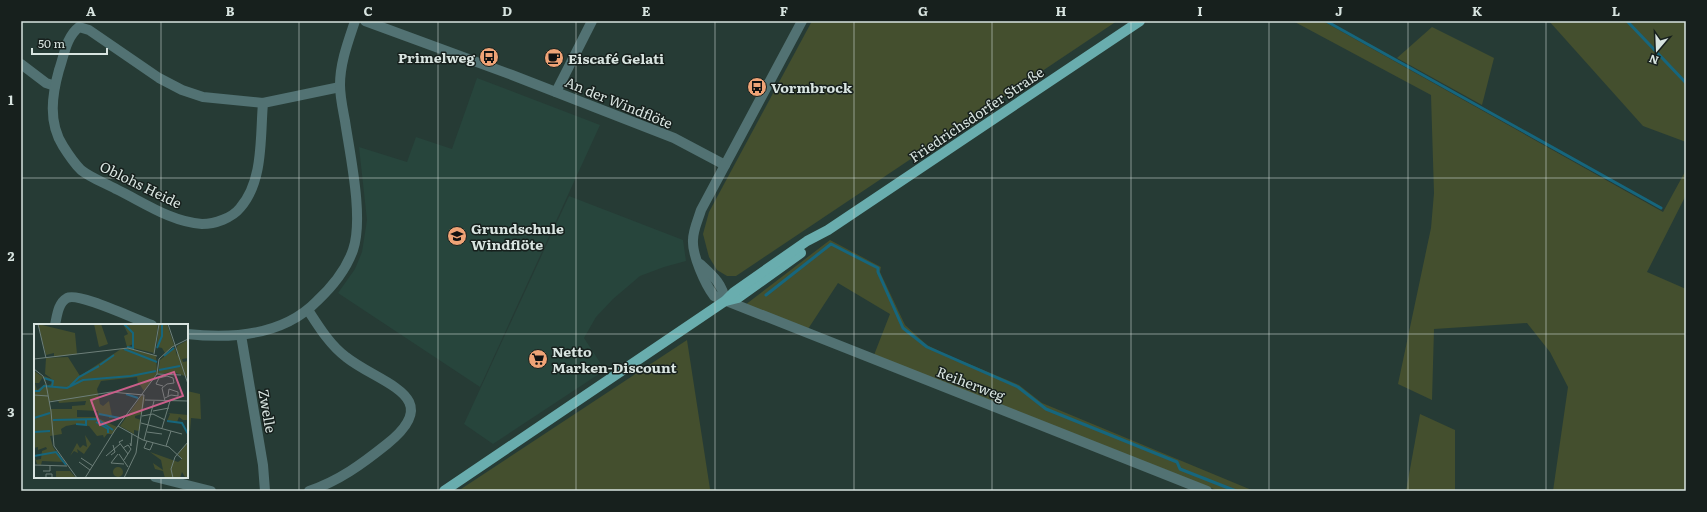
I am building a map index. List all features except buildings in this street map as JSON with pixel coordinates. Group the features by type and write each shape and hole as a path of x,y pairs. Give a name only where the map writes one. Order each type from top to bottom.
{"main road":[{"name":"Friedrichsdorfer Straße","path":"444,491 725,301 746,282 807,240 828,230 1140,21"}],"street":[{"path":"188,334 215,337 241,335 265,331 293,319 308,310 332,287 347,264 354,249 357,219 356,198 340,87 343,58 355,21"},
{"name":"An der Windflöte","path":"365,21 556,92 674,138 725,165"},
{"path":"556,92 592,21"},
{"path":"725,301 724,290 719,282 699,262 693,242 694,230 701,210 802,21"},
{"name":"Oblohs Heide","path":"79,27 89,30 159,78 182,90 203,97 263,103 258,165 248,196 240,208 230,216 218,221 204,224 172,217 81,170 62,146 56,132 53,119 52,102 54,86 73,32 79,27"},
{"path":"21,64 46,83 54,86"},
{"path":"263,103 340,87"},
{"path":"55,324 60,306 67,298 73,297 90,301 149,324"},
{"name":"Reiherweg","path":"725,301 1207,491"},
{"path":"308,310 325,336 346,357 399,390 408,398 412,406 412,415 408,423 392,440 346,474 327,485 309,491"},
{"name":"Zwelle","path":"241,335 263,465 265,491"},
{"path":"159,478 211,491"}],"shaded area":[{"path":"812,21 1117,21 736,276 727,276 717,270 709,257 703,234 709,212"},
{"path":"1293,21 1323,21 1663,212 1686,170 1686,195 1647,272 1686,289 1686,491 1553,491 1568,387 1550,352 1527,323 1434,329 1432,400 1398,384 1431,228 1434,193 1431,95"},
{"path":"1549,21 1686,21 1686,142 1643,126"},
{"path":"1432,27 1494,58 1482,105 1397,58"},
{"name":"Grundschule Windflöte","path":"477,78 600,125 480,387 338,293 355,269 362,252 367,220 359,147 407,162 416,137 452,149"},
{"path":"569,196 683,240 686,261 640,276 613,299 596,317 584,338 605,370 493,444 464,424"},
{"path":"830,240 881,267 880,272 905,325 927,345 1019,385 1042,403 1254,491 1219,491 874,355 890,314 838,283 808,329 745,305"},
{"path":"687,340 710,489 724,491 458,491"},
{"path":"188,391 200,394 201,419 191,418 190,431 188,430"},
{"path":"1420,414 1455,430 1455,491 1406,491"}],"waterway":[{"path":"1326,21 1661,208"},
{"path":"1627,21 1686,83"},
{"path":"766,295 831,244 878,268 878,272 903,328 927,347 1018,387 1046,409 1177,462 1180,469 1236,491"}],"place":[{"name":"Primelweg","path":"489,57"},
{"name":"Eiscafé Gelati","path":"554,58"},
{"name":"Vormbrock","path":"757,87"},
{"name":"Grundschule Windflöte","path":"457,236"},
{"name":"Netto Marken-Discount","path":"538,359"}]}
